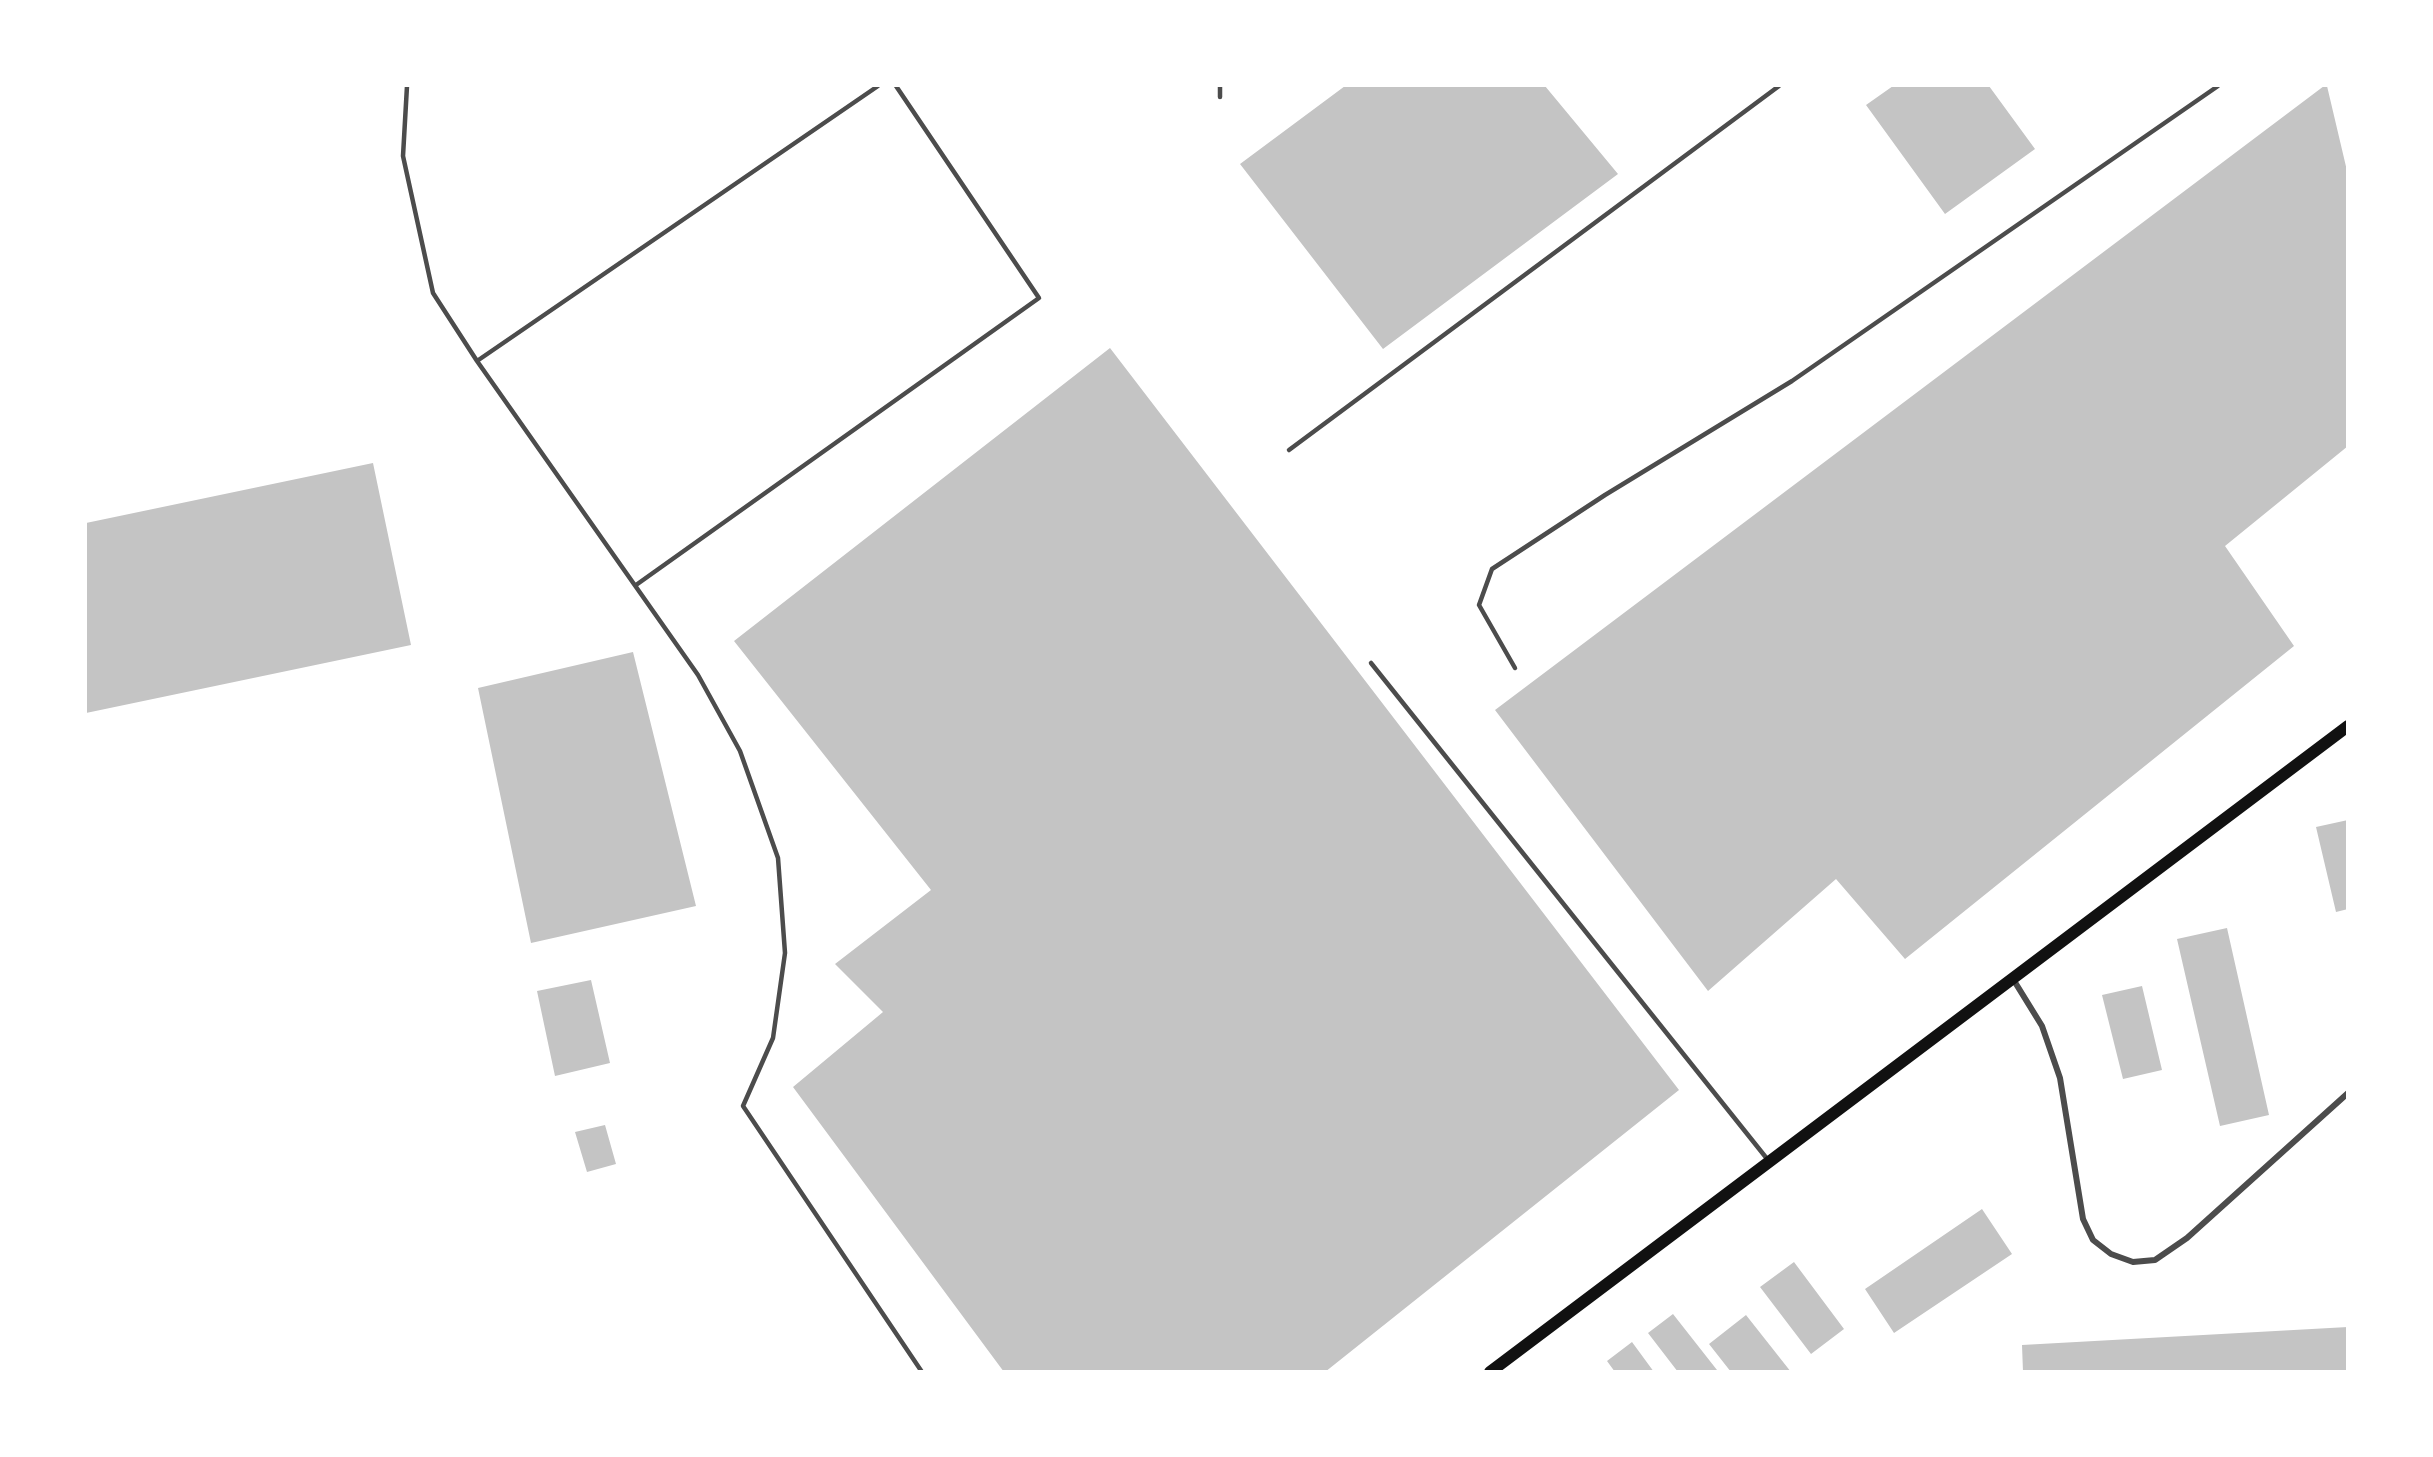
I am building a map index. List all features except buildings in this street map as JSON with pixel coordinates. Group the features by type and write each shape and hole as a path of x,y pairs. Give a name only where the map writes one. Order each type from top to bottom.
{"main road":[{"path":"1490,1371 2348,726"}],"street":[{"path":"2013,979 2042,1026 2060,1078 2083,1219 2094,1240 2111,1254 2133,1262 2155,1260 2187,1238 2348,1093"}],"lane":[{"path":"407,86 403,156 433,293 477,361 698,675 740,752 778,858 785,953 773,1038 743,1106 922,1371"},
{"path":"477,361 878,86"},
{"path":"636,585 1039,298 896,86"},
{"path":"1220,86 1220,97"},
{"path":"1289,450 1779,86"},
{"path":"1515,668 1479,605 1492,569 1605,495 1792,381 2218,86"},
{"path":"1371,663 1769,1162"}]}
